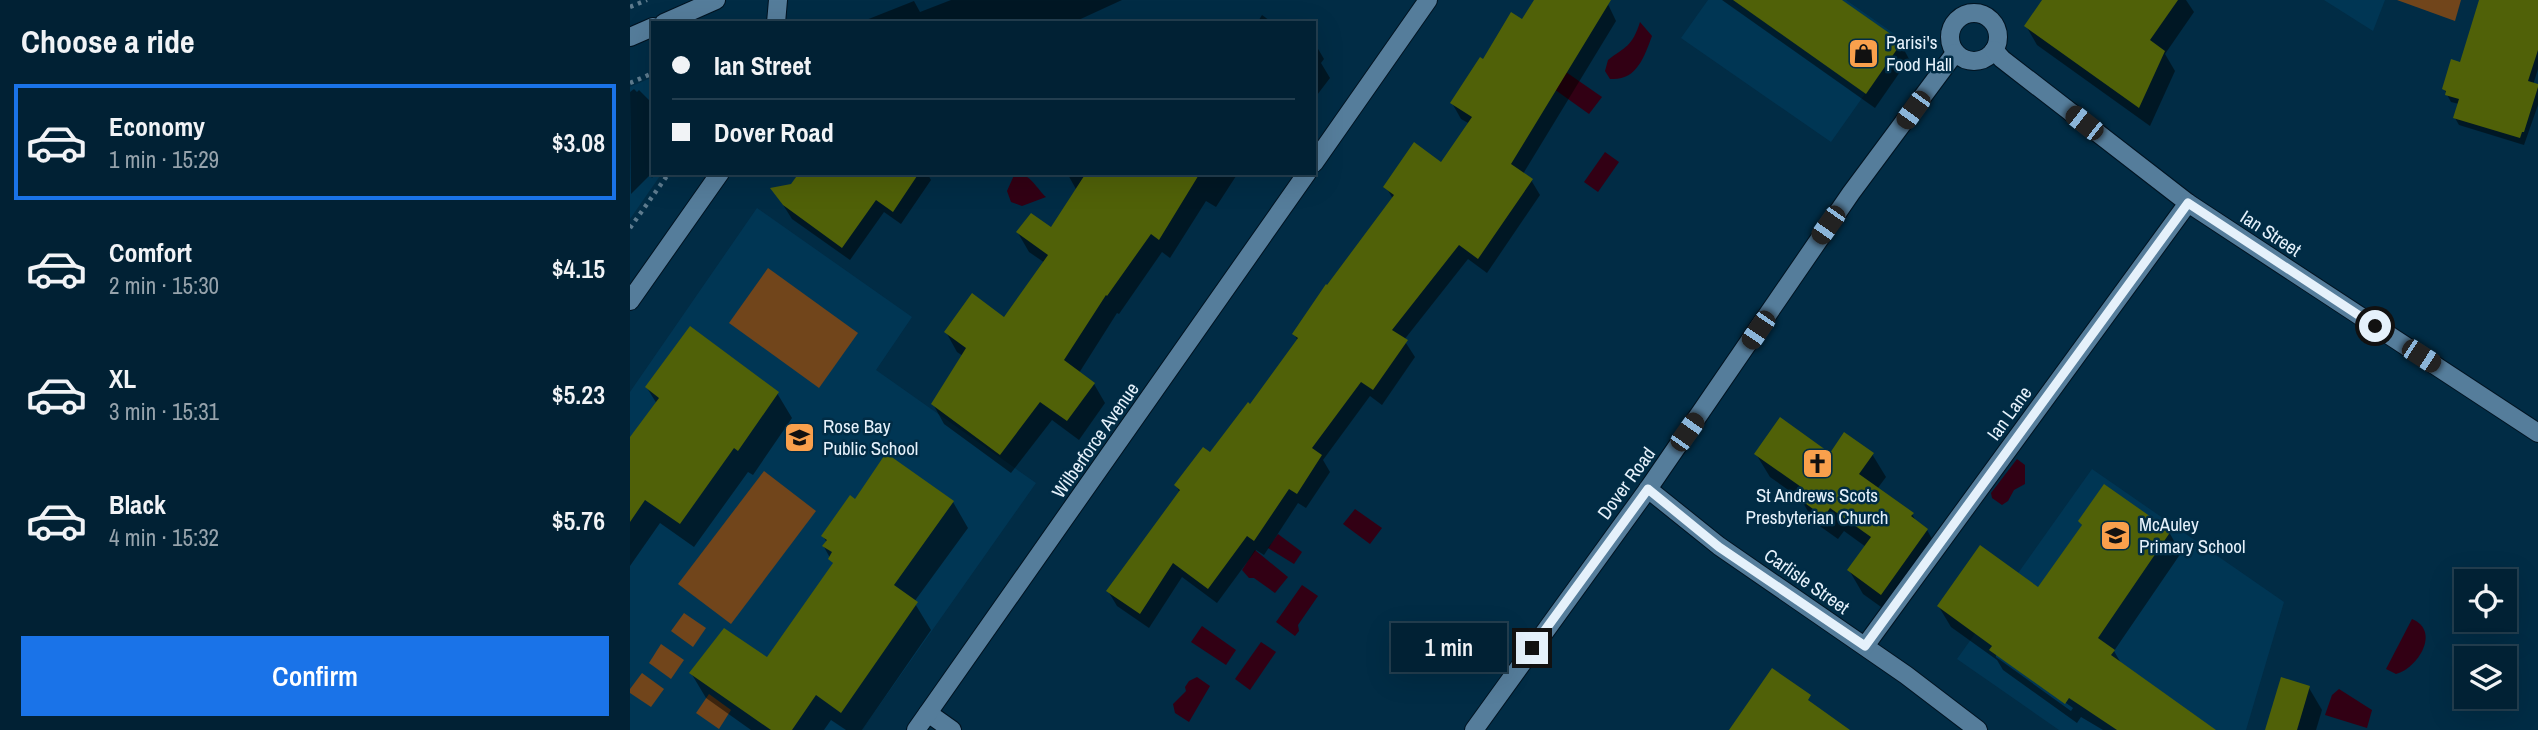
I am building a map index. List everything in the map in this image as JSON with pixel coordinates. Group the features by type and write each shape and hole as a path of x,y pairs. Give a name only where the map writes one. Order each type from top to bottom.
{"street":[{"path":"669,21 716,0"},
{"path":"776,21 778,0"},
{"path":"1316,160 1428,0"},
{"path":"1987,7 1998,34 1994,50 1983,60 1976,62 1961,59 1951,48 1949,36 1954,22 1987,7"},
{"path":"630,37 651,28"},
{"name":"Ian Street","path":"1994,50 2002,60 2188,203 2538,433"},
{"name":"Dover Road","path":"1474,730 1648,489 1837,212 1955,54"},
{"path":"630,301 719,175"},
{"name":"Wilberforce Avenue","path":"916,730 1306,175"},
{"name":"Ian Lane","path":"1865,646 2188,203"},
{"name":"Carlisle Street","path":"1648,489 1719,547 1865,646 1978,730"},
{"path":"928,713 952,730"}],"path":[{"path":"630,7 646,0"},
{"path":"630,83 651,74"},
{"path":"630,228 668,175"}],"shaded area":[{"path":"1708,0 1846,0 1903,40 1831,142 1681,38"},
{"path":"2324,0 2385,0 2373,31"},
{"path":"2397,0 2461,0 2455,21"},
{"path":"1640,22 1652,36 1642,59 1627,76 1610,79 1605,71 1608,60 1631,41"},
{"path":"1566,72 1602,97 1589,114 1554,89"},
{"path":"651,78 651,175 661,175 630,219 630,87"},
{"path":"1605,152 1619,162 1598,192 1584,182"},
{"path":"1014,175 1022,175 1029,178 1046,197 1022,206 1011,202 1007,191"},
{"name":"Rose Bay Public School","path":"757,208 912,317 876,370 1036,483 862,730 630,730 630,392"},
{"path":"768,268 858,333 819,388 729,323"},
{"path":"2017,459 2025,465 2025,484 2014,490 2008,501 2002,505 1992,498 1991,493"},
{"name":"McAuley Primary School","path":"2092,469 2284,602 2246,730 2059,730 1957,659"},
{"path":"764,471 816,511 731,624 678,584"},
{"path":"1355,509 1382,528 1370,544 1343,524"},
{"path":"1278,534 1302,552 1294,564 1268,548"},
{"path":"1255,550 1288,577 1275,593 1254,578 1249,578 1242,570"},
{"path":"1302,585 1318,596 1298,625 1299,631 1295,636 1276,622"},
{"path":"684,613 706,628 693,647 671,631"},
{"path":"2412,619 2421,625 2425,632 2423,649 2412,665 2396,674 2386,669"},
{"path":"1202,626 1236,650 1226,665 1191,642"},
{"path":"1261,642 1276,652 1250,690 1235,679"},
{"path":"661,644 684,660 671,679 649,663"},
{"path":"642,673 664,689 651,707 630,693"},
{"path":"1197,677 1210,686 1189,722 1175,713 1173,704 1186,691 1185,687 1189,681"},
{"path":"2339,689 2372,710 2367,728 2325,715 2332,695"},
{"path":"709,694 731,710 719,729 696,713"}],"building":[{"path":"1534,0 1611,0 1511,164 1533,179 1478,259 1459,245 1392,330 1408,340 1373,390 1361,382 1312,448 1322,455 1297,494 1289,489 1254,541 1247,536 1208,589 1173,563 1140,614 1106,591 1180,490 1174,485 1203,447 1210,452 1248,402 1250,404 1298,338 1292,334 1326,284 1394,195 1383,187 1414,142 1441,162 1472,117 1450,103 1480,57 1483,59 1511,12 1522,19"},
{"path":"1733,0 1842,0 1902,42 1866,94"},
{"path":"2042,0 2178,0 2150,40 2165,51 2139,108 2024,26"},
{"path":"2479,0 2538,0 2538,50 2528,81 2538,84 2538,87 2520,138 2453,118 2459,99 2445,95 2446,91 2442,89 2451,59 2460,62"},
{"path":"798,175 918,175 893,212 876,200 842,248 783,205 770,188 791,184"},
{"path":"1085,175 1199,175 1159,240 1151,234 1106,295 1064,360 1095,383 1067,421 1040,402 1000,455 931,404 966,348 944,332 972,293 1004,317 1048,255 1016,232 1031,213 1051,227"},
{"path":"690,326 779,392 738,451 734,448 680,524 645,500 630,522 630,437 659,398 645,387"},
{"name":"St Andrews Scots Presbyterian Church","path":"1780,417 1830,453 1844,432 1874,453 1859,474 1914,513 1911,516 1928,529 1881,595 1847,570 1871,537 1830,508 1824,517 1798,498 1804,489 1754,454"},
{"path":"886,453 954,501 894,585 918,602 841,713 816,695 792,730 771,730 689,673 724,628 767,657 833,563 828,559 832,552 822,546 827,540 821,536 850,495 855,499"},
{"path":"2104,484 2171,531 2098,638 2115,650 2111,655 2216,730 2117,730 2069,698 2065,704 1989,650 1992,646 1937,606 1980,545 2038,587 2082,525 2078,521"},
{"path":"1772,668 1811,695 1808,700 1850,730 1729,730"},
{"path":"2281,677 2310,686 2297,730 2265,730"}],"place":[{"name":"Parisi's Food Hall","path":"1863,53"},
{"name":"Rose Bay Public School","path":"800,437"},
{"name":"St Andrews Scots Presbyterian Church","path":"1817,464"},
{"name":"McAuley Primary School","path":"2116,535"}],"route":[{"path":"1532,648 1648,489 1719,547 1865,646 2188,203 2375,326"}]}
